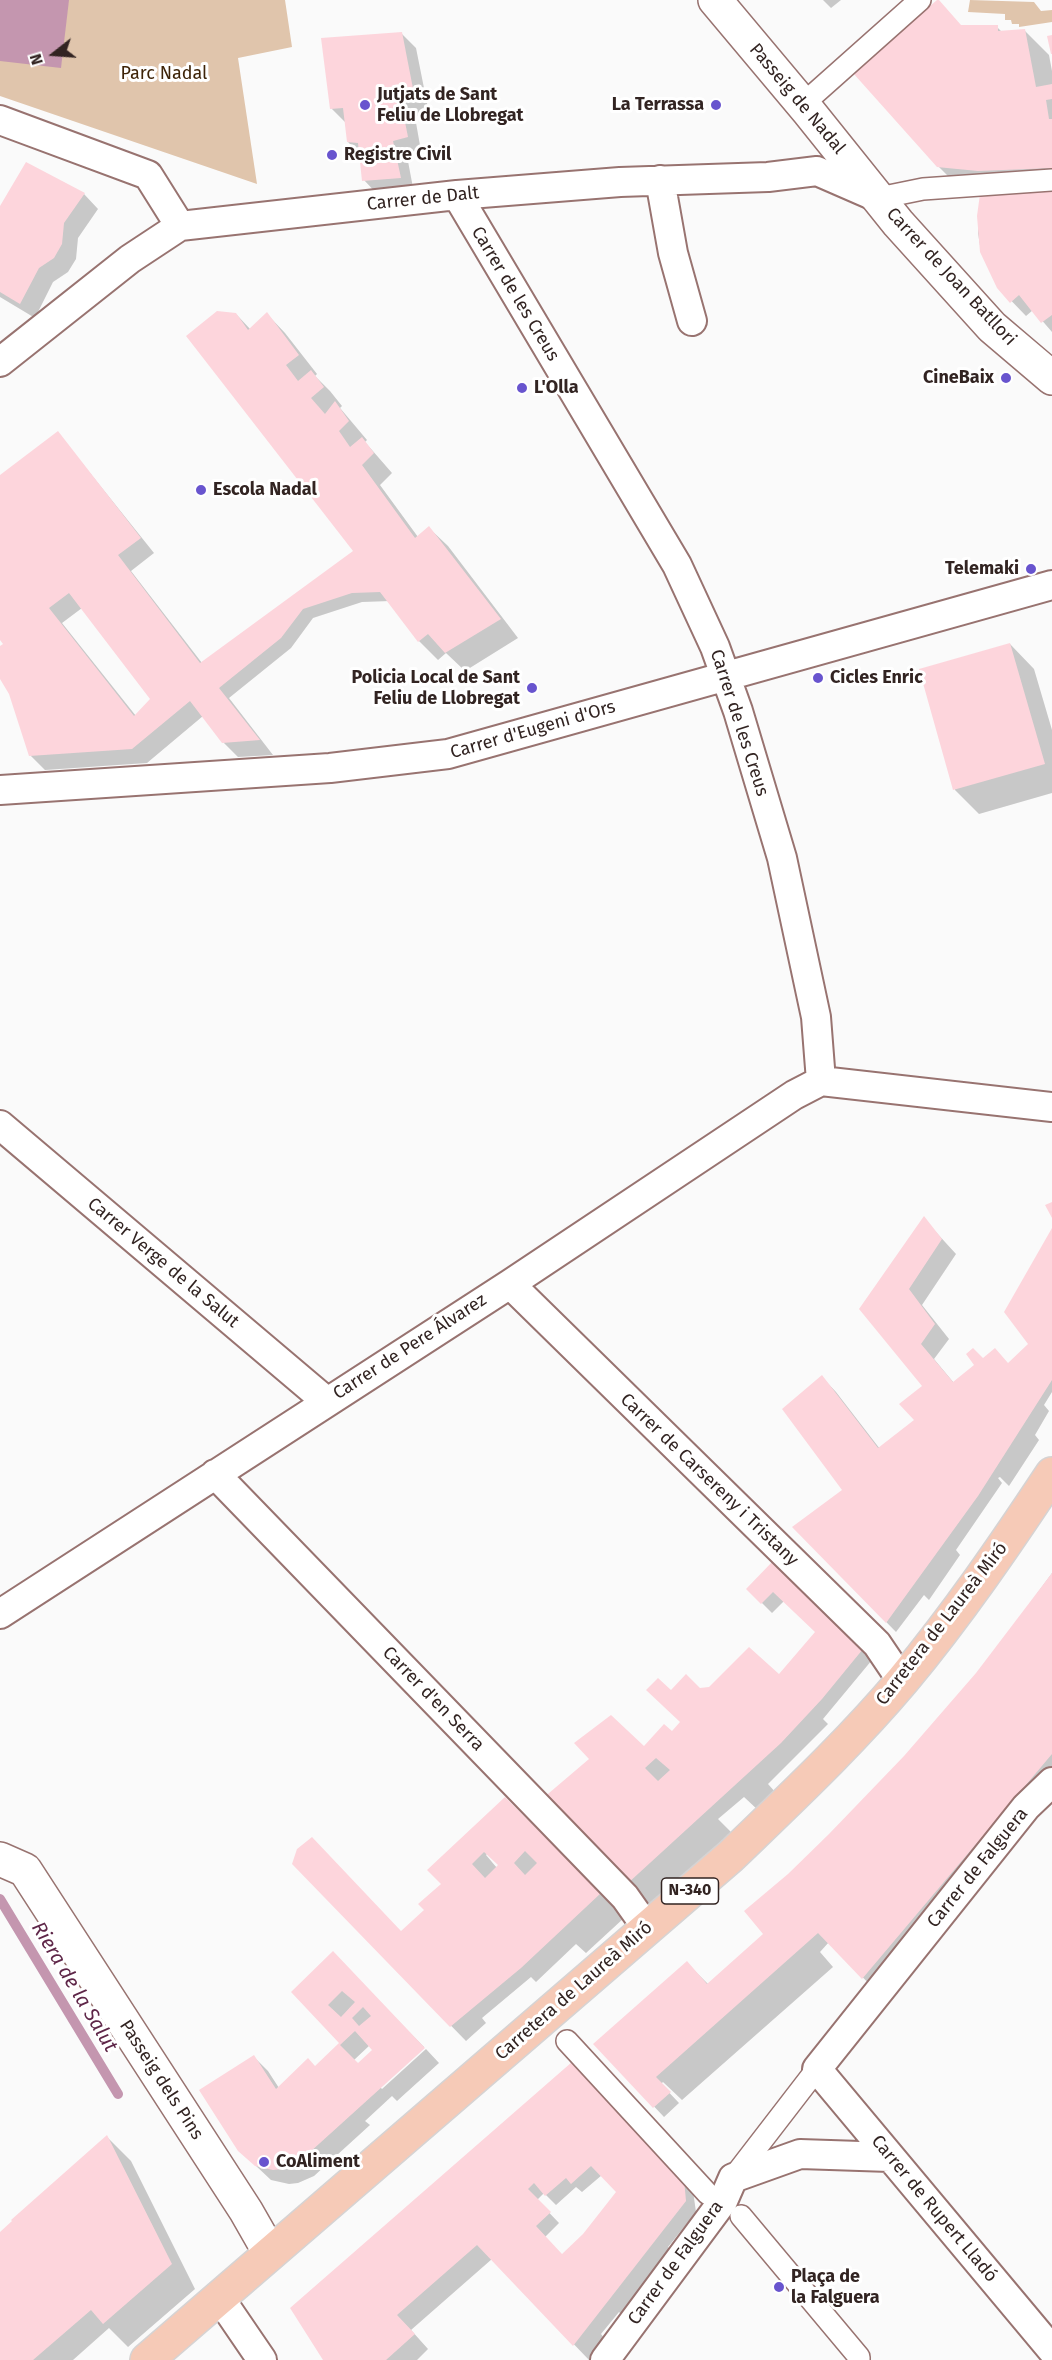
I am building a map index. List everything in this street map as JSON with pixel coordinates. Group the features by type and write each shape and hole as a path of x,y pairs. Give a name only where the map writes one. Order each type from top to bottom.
{"main road":[{"name":"Carretera de Laureà Miró","path":"147,2360 731,1856 818,1772 902,1681 988,1570 1052,1474"}],"street":[{"name":"Passeig de Nadal","path":"715,0 879,198"},
{"path":"802,105 920,0"},
{"path":"0,120 148,175 180,226 130,259 0,362"},
{"name":"Carrer de Dalt","path":"180,226 457,195 660,180 768,177 817,171 879,198"},
{"path":"660,180 674,253 692,321"},
{"path":"879,198 923,189 1052,180"},
{"name":"Carrer de les Creus","path":"457,195 677,565 715,646 738,711 782,858 816,1017 821,1081"},
{"name":"Carrer de Joan Batllori","path":"879,198 898,224 992,327 1052,378"},
{"name":"Carrer d'Eugeni d'Ors","path":"0,790 330,768 448,754 1052,585"},
{"path":"821,1081 1052,1107"},
{"name":"Carrer de Pere Álvarez","path":"0,1614 510,1284 794,1095 821,1081"},
{"name":"Carrer Verge de la Salut","path":"0,1125 326,1401"},
{"name":"Carrer de Carsereny i Tristany","path":"510,1284 877,1644 902,1681"},
{"name":"Carrer d'en Serra","path":"215,1473 625,1897 647,1928"},
{"name":"Carrer de Falguera","path":"817,2068 1026,1807 1052,1782"},
{"name":"Passeig dels Pins","path":"0,1859 25,1870 246,2211 270,2253"},
{"path":"567,2041 708,2194"},
{"path":"733,2178 817,2068"},
{"name":"Carrer de Rupert Lladó","path":"817,2068 1052,2350"},
{"path":"733,2178 800,2154 890,2157"},
{"name":"Carrer de Falguera","path":"605,2360 723,2201 733,2178"},
{"path":"741,2216 859,2357 859,2360"},
{"path":"219,2297 262,2360"}],"green space":[{"name":"Parc Nadal","path":"0,0 285,0 292,47 238,58 257,184 0,96"},
{"path":"970,0 1034,2 1041,11 1052,10 1052,22 1019,27 1019,24 1012,24 1011,20 1005,20 1005,14 968,12"}],"shaded area":[{"path":"0,0 69,0 61,68 0,61"}],"building":[{"path":"937,0 961,25 998,25 998,31 1025,29 1036,87 1052,84 1052,99 1046,100 1049,119 1052,119 1052,168 978,171 937,167 853,73"},
{"name":"Jutjats de Sant Feliu de Llobregat","path":"402,32 415,99 401,102 408,137 393,141 401,178 362,181 358,143 347,142 343,108 330,109 321,38"},
{"path":"1052,35 1052,54 1051,54 1047,36"},
{"path":"26,162 85,193 64,223 62,244 54,258 39,268 20,304 0,292 0,206"},
{"path":"1052,188 1052,315 1041,323 1019,295 1010,303 997,288 980,252 977,216 980,194"},
{"path":"217,311 236,313 248,330 267,312 299,355 286,365 298,381 311,370 324,387 311,398 325,414 335,401 349,421 339,431 350,447 362,437 374,453 362,465 415,538 429,526 501,619 445,653 428,634 418,642 380,592 352,593 303,609 281,638 219,688 260,740 222,743 190,701 132,749 29,756 9,694 0,679 0,646 3,644 0,640 0,475 58,431 141,538 118,555 200,663 353,551 186,336","holes":["69,593 150,699 134,716 49,608"]},
{"path":"1010,643 1045,764 953,790 919,669"},
{"path":"1052,1202 1052,1218 1045,1205"},
{"path":"924,1216 942,1239 909,1289 935,1324 921,1344 953,1382 974,1365 966,1354 973,1348 983,1358 995,1348 1008,1363 1028,1344 1004,1312 1052,1228 1052,1380 978,1496 886,1623 792,1527 842,1490 782,1409 822,1375 878,1448 914,1420 899,1404 922,1386 859,1309"},
{"path":"773,1561 863,1649 822,1699 781,1743 627,1884 542,1799 589,1759 574,1743 611,1715 644,1746 664,1724 672,1731 680,1722 646,1690 658,1678 671,1690 686,1674 700,1688 709,1687 749,1647 779,1674 815,1632 773,1592 761,1604 746,1589","holes":["656,1758 670,1770 658,1781 645,1768"]},
{"path":"1052,1573 1052,1754 862,1979 818,1933 656,2077 671,2092 653,2108 593,2044 687,1961 707,1984 763,1934 744,1911 788,1874 904,1756 976,1673"},
{"path":"505,1797 601,1893 521,1968 450,2027 292,1864 297,1849 312,1837 401,1931 424,1910 418,1904 441,1884 427,1870","holes":["525,1851 537,1863 525,1875 514,1863","484,1852 498,1865 485,1878 472,1864"]},
{"path":"333,1951 425,2048 299,2162 273,2170 255,2166 238,2151 199,2090 254,2055 276,2089 308,2058 315,2066 339,2043 291,1992","holes":["342,1991 355,2002 341,2017 328,2005","363,2007 371,2016 359,2026 352,2018","355,2031 372,2050 358,2063 340,2045"]},
{"path":"572,2062 684,2180 686,2201 573,2346 477,2245 397,2315 415,2334 386,2360 323,2360 290,2308","holes":["591,2166 616,2192 583,2234 562,2254 536,2226 551,2212 528,2189 534,2183 545,2196 566,2178 571,2184"]},
{"path":"107,2135 172,2264 103,2324 91,2310 33,2360 0,2360 0,2232"}],"waterway":[{"name":"Riera de la Salut","path":"0,1899 118,2094"}],"place":[{"name":"Jutjats de Sant Feliu de Llobregat","path":"365,105"},
{"name":"La Terrassa","path":"716,105"},
{"name":"Registre Civil","path":"332,155"},
{"name":"CineBaix","path":"1006,378"},
{"name":"L'Olla","path":"522,388"},
{"name":"Escola Nadal","path":"201,490"},
{"name":"Telemaki","path":"1031,569"},
{"name":"Cicles Enric","path":"818,678"},
{"name":"Policia Local de Sant Feliu de Llobregat","path":"532,688"},
{"name":"CoAliment","path":"264,2162"},
{"name":"Plaça de la Falguera","path":"779,2287"}]}
